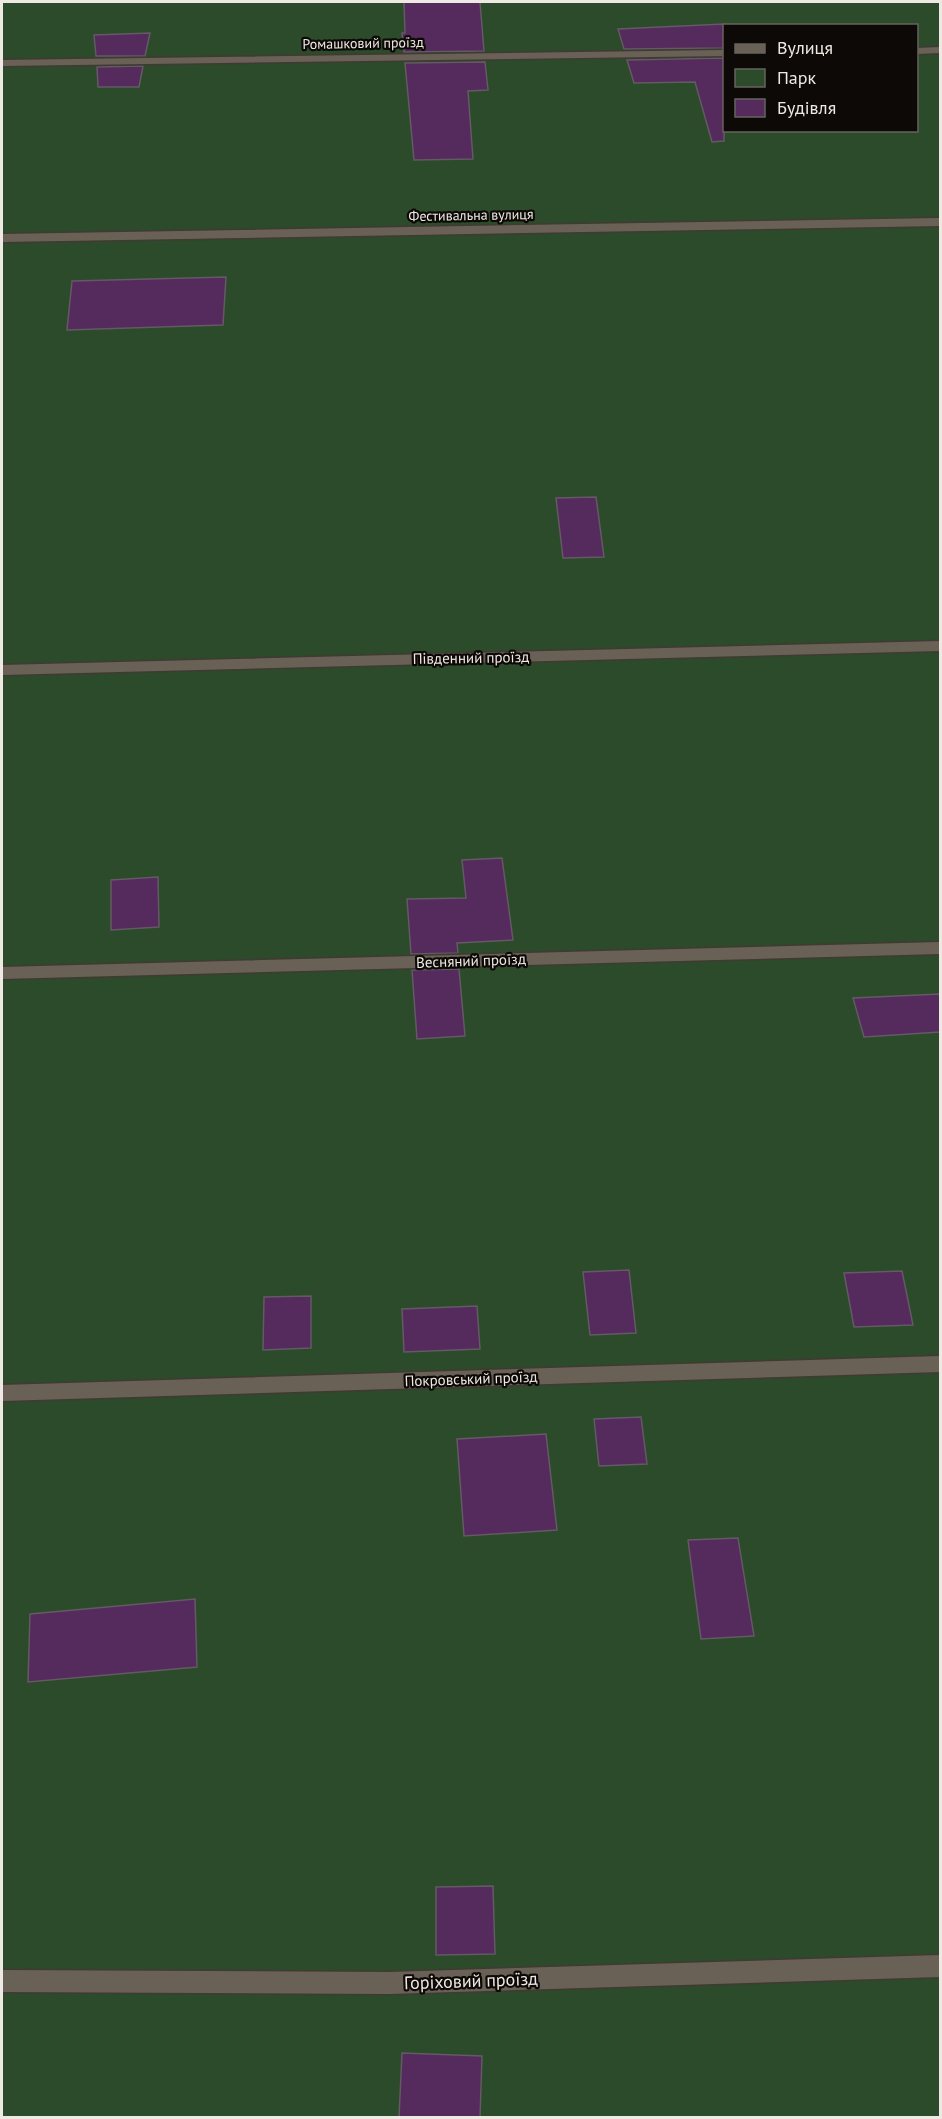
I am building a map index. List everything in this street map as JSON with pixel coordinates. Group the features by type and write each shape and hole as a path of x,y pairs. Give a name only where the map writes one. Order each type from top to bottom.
{"street":[{"path":"918,51 940,50"},
{"name":"Ромашковий проїзд","path":"2,63 723,53"},
{"name":"Фестивальна вулиця","path":"2,238 940,222"},
{"name":"Південний проїзд","path":"2,670 940,646"},
{"name":"Весняний проїзд","path":"2,973 940,948"},
{"name":"Покровський проїзд","path":"2,1393 940,1364"},
{"name":"Горіховий проїзд","path":"2,1980 389,1983 940,1966"}],"green space":[{"path":"2,2 940,2 940,2117 2,2117"}],"building":[{"path":"404,2 480,2 484,51 404,52 402,33 405,33"},
{"path":"723,24 723,48 624,49 618,29"},
{"path":"150,33 145,56 96,56 94,35"},
{"path":"723,58 724,141 712,142 695,82 634,83 627,60"},
{"path":"485,62 488,90 468,91 473,159 414,160 405,63"},
{"path":"143,66 139,87 98,87 97,67"},
{"path":"226,277 223,325 67,330 72,281"},
{"path":"596,497 604,557 563,558 556,498"},
{"path":"502,858 513,940 457,943 458,953 411,954 407,899 466,898 462,860"},
{"path":"158,877 159,927 111,930 111,880"},
{"path":"459,969 465,1036 417,1039 412,970"},
{"path":"940,994 940,1032 864,1037 853,998"},
{"path":"629,1270 636,1333 590,1335 583,1272"},
{"path":"902,1271 913,1325 854,1327 844,1273"},
{"path":"311,1296 311,1348 263,1350 264,1297"},
{"path":"477,1306 480,1349 404,1352 402,1309"},
{"path":"641,1417 647,1464 599,1466 594,1419"},
{"path":"546,1434 557,1530 464,1536 457,1439"},
{"path":"738,1538 754,1636 701,1639 688,1540"},
{"path":"195,1599 197,1667 28,1682 30,1614"},
{"path":"493,1886 495,1954 436,1955 436,1887"},
{"path":"402,2053 482,2056 480,2118 399,2118"}]}
